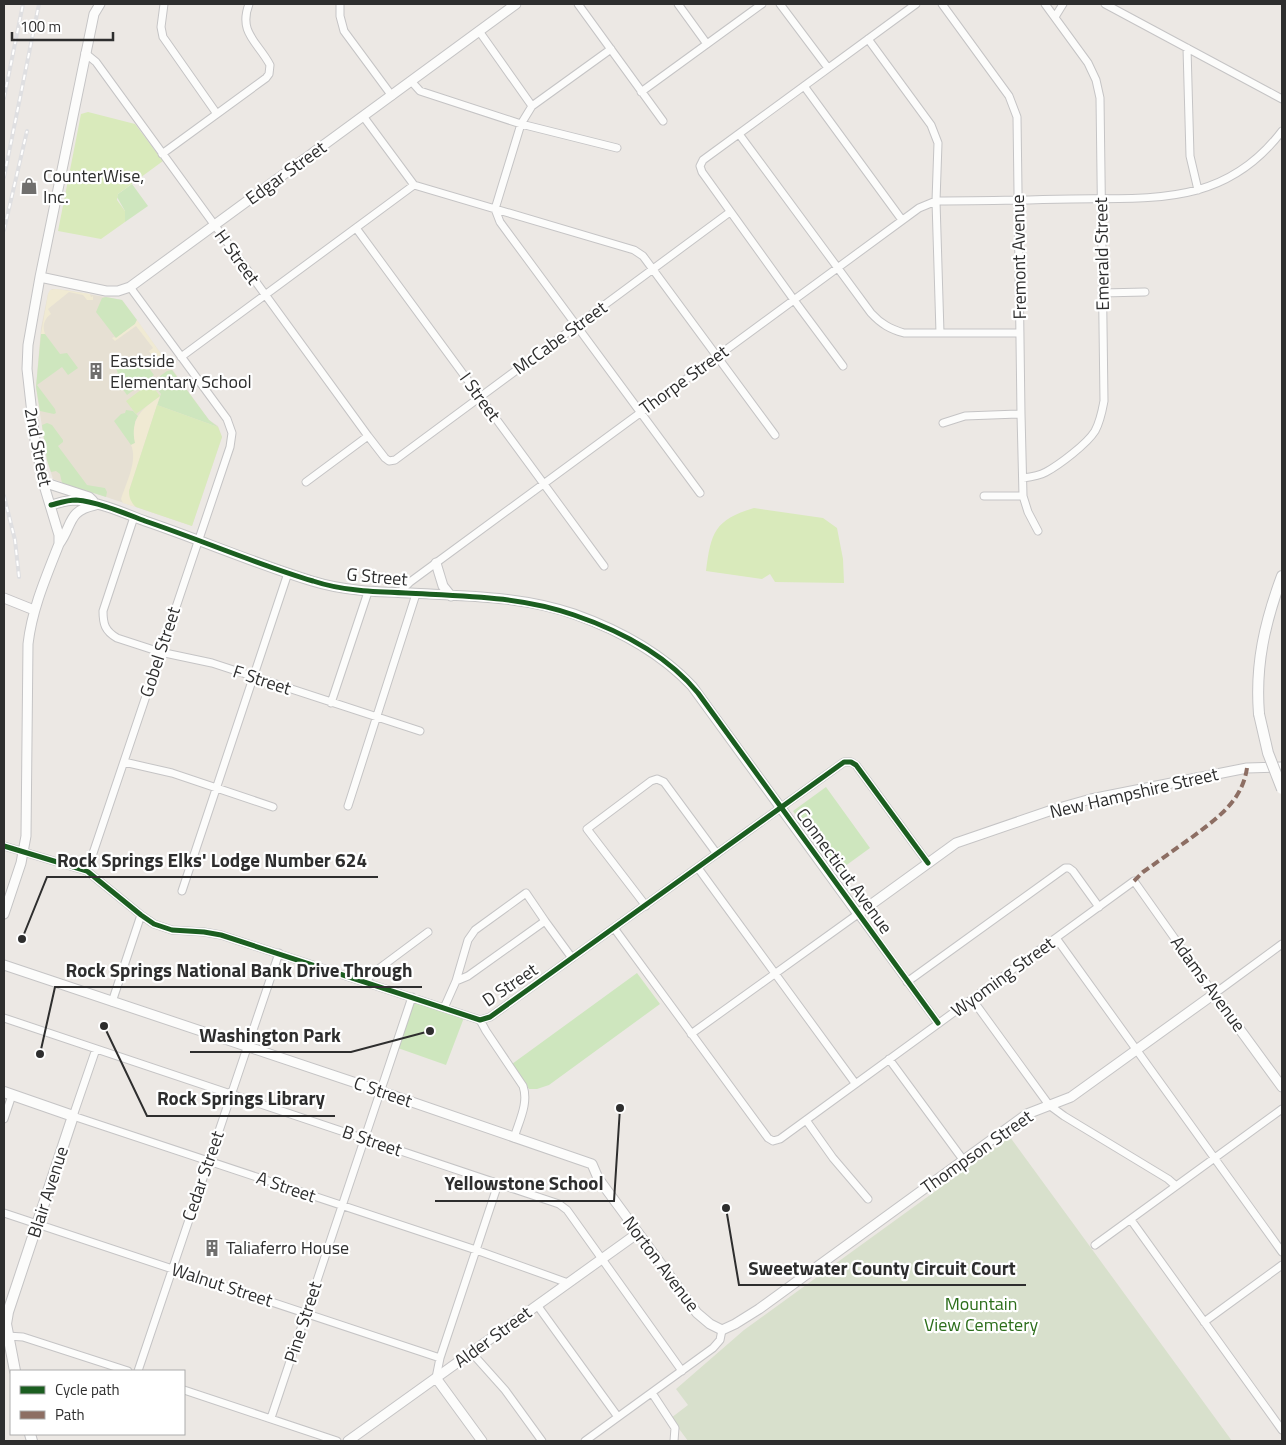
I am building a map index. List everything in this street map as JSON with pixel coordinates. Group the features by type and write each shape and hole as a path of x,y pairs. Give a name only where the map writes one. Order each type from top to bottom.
{"main road":[{"path":"1282,576 1269,611 1258,673 1259,714 1268,753 1282,789"},
{"name":"A Street","path":"8,1093 73,1116"},
{"name":"Blair Avenue","path":"15,1370 7,1336 8,1312 73,1116"}],"street":[{"path":"164,4 161,27 163,37 217,114"},
{"path":"162,154 269,74 268,62 252,40 247,29 246,14 249,4"},
{"path":"340,4 340,16 344,31 392,96"},
{"name":"Edgar Street","path":"40,276 106,291 118,291 130,287 516,4"},
{"path":"578,4 664,121"},
{"path":"678,4 707,44"},
{"path":"641,92 762,4"},
{"path":"780,4 828,68"},
{"path":"843,366 730,212 702,172 700,166 703,160 916,4"},
{"name":"Fremont Avenue","path":"942,4 1010,96 1017,117 1020,414 1023,496 1028,512 1038,531"},
{"name":"Emerald Street","path":"1023,478 1034,477 1046,472 1080,448 1094,434 1101,419 1104,401 1100,98 1096,80 1088,63 1045,4"},
{"path":"1055,17 1063,4"},
{"path":"1105,4 1282,99"},
{"name":"2nd Street","path":"59,544 59,535 43,482 35,440 27,369 28,345 40,276 94,14 98,6"},
{"path":"479,31 532,106"},
{"path":"868,39 931,125 938,143 936,202 940,333"},
{"path":"1187,48 1190,156 1198,190"},
{"path":"611,49 532,106 521,124 495,209 500,222 700,493"},
{"name":"H Street","path":"86,54 96,62 368,436 389,461"},
{"path":"411,81 420,91 521,124 617,148"},
{"path":"804,86 902,220"},
{"path":"363,116 414,185 634,250 643,256 775,435"},
{"path":"936,202 1169,197 1198,190 1223,181 1247,167 1262,154 1282,131"},
{"path":"739,134 880,323 904,333 1020,332"},
{"path":"130,287 181,357 414,185"},
{"name":"Thorpe Street","path":"399,593 410,582 902,220 919,208 936,202"},
{"name":"McCabe Street","path":"389,461 395,460 480,398 730,212"},
{"name":"I Street","path":"356,228 604,566"},
{"path":"1102,293 1145,292"},
{"name":"Gobel Street","path":"87,871 230,447 232,433 227,419 181,357"},
{"path":"943,423 965,416 1020,414"},
{"path":"306,482 368,436"},
{"path":"43,482 89,497 97,505"},
{"path":"984,496 1023,496"},
{"name":"G Street","path":"51,505 72,500 97,505 198,539 314,582 341,588 368,592 510,599 573,614 606,626 663,659 692,686"},
{"path":"4,914 23,853 27,812 28,644 34,610 59,544 64,538 72,518 86,507 97,505"},
{"name":"F Street","path":"134,517 103,611 105,628 117,638 160,652 212,663 331,704 420,731"},
{"path":"436,563 443,586 451,596"},
{"path":"182,891 288,573"},
{"path":"331,704 368,592"},
{"path":"348,806 416,594"},
{"path":"4,598 34,610"},
{"name":"Connecticut Avenue","path":"692,686 938,1023"},
{"path":"124,762 172,773 273,807"},
{"name":"D Street","path":"4,846 87,871 140,915 154,924 172,930 222,935 480,1020 490,1017 844,762 851,762 856,765 928,863"},
{"name":"New Hampshire Street","path":"692,1034 956,843 1090,799 1247,768 1282,767"},
{"path":"646,906 587,829 650,782 657,779 664,782 717,854"},
{"path":"698,868 855,1083"},
{"path":"907,982 1065,868 1069,868 1072,871 1099,907"},
{"name":"Wyoming Street","path":"692,1034 768,1138 774,1141 780,1139 1134,881"},
{"name":"Adams Avenue","path":"1134,881 1282,1087"},
{"path":"444,1008 456,981 468,940 475,930 526,893 572,958"},
{"path":"112,1002 140,915"},
{"path":"456,981 468,976 545,921"},
{"path":"614,928 692,1034"},
{"path":"365,982 373,973 428,932"},
{"path":"1056,938 1282,1252"},
{"name":"Thompson Street","path":"722,1330 759,1309 1027,1114 1071,1097 1282,944"},
{"name":"Cedar Street","path":"138,1370 279,953"},
{"name":"C Street","path":"4,965 592,1164"},
{"name":"Pine Street","path":"271,1418 412,997"},
{"path":"972,999 1049,1105 1168,1179 1176,1186"},
{"name":"B Street","path":"4,1018 560,1204 567,1210 682,1371"},
{"path":"480,1020 523,1086 526,1094 526,1101 514,1138"},
{"name":"Blair Avenue","path":"73,1116 96,1049"},
{"path":"889,1059 964,1161"},
{"path":"4,1119 8,1093"},
{"path":"1095,1245 1282,1109"},
{"name":"A Street","path":"73,1116 476,1250 568,1283"},
{"path":"806,1120 833,1158 868,1199"},
{"name":"Norton Avenue","path":"592,1164 598,1178 697,1313 710,1324 722,1330"},
{"path":"482,1441 436,1378 440,1358 498,1184"},
{"name":"Walnut Street","path":"4,1213 440,1358"},
{"path":"1131,1220 1282,1430"},
{"name":"Alder Street","path":"354,1440 471,1352 638,1233"},
{"path":"1204,1322 1282,1265"},
{"path":"537,1305 618,1417"},
{"path":"585,1441 713,1348 720,1340 722,1330"},
{"path":"7,1336 24,1337 125,1370"},
{"path":"471,1352 505,1390 542,1441"},
{"path":"185,1390 337,1441"},
{"path":"652,1393 675,1428 674,1441"}],"shaded area":[{"path":"52,289 122,300 209,420 218,426 222,437 192,526 53,479 47,460 36,387 41,328 48,294"}],"green space":[{"path":"88,112 135,124 163,161 118,194 117,200 125,211 125,222 101,239 58,231 81,114"},
{"path":"132,184 148,206 125,222 125,211 117,197 118,194"},
{"path":"102,298 122,300 137,320 135,324 116,338 96,312"},
{"path":"41,334 45,334 60,354 67,353 78,368 68,375 62,367 37,385 55,409 56,413 54,414 40,411 36,387"},
{"path":"140,356 154,375 127,395 113,376 118,373 116,369 130,358 132,361"},
{"path":"172,370 209,420 218,427 157,405 161,394 152,382 167,371"},
{"path":"150,383 160,396 136,414 126,401"},
{"path":"157,405 218,427 222,437 192,526 136,507 130,498 129,491"},
{"path":"126,410 133,411 138,416 135,422 135,443 131,445 114,421 121,414 125,413"},
{"path":"47,423 52,425 63,440 58,446 87,485 105,488 107,492 106,497 62,483 60,474 56,471 51,472 47,460 42,425"},
{"path":"754,508 823,518 837,528 843,559 844,583 775,582 770,574 762,579 706,571 710,547 717,530 730,518"},
{"path":"826,787 870,848 837,872 793,811"},
{"path":"637,973 660,1004 549,1085 537,1089 529,1089 512,1064"},
{"path":"412,997 465,1015 446,1065 395,1047"},
{"name":"Mountain View Cemetery","path":"1010,1137 1232,1441 688,1441 671,1418 688,1405 676,1389 744,1330"}],"sand":[{"path":"56,289 90,294 91,297 93,296 93,300 87,300 83,295 69,292 48,309 51,314 44,323 45,334 41,334 48,294 50,290"},
{"path":"137,320 166,361 165,367 162,370 149,351 153,348 136,326 115,341 112,338 116,338 135,324"},
{"path":"160,396 129,491 133,504 136,507 123,503 121,499 132,465 133,451 131,445 135,443 134,427 143,410"}],"railway":[{"path":"4,98 23,4"},
{"path":"4,177 39,4"},
{"path":"4,230 27,131"},
{"path":"4,496 15,540 19,577"}],"marked path":[{"path":"1134,881 1143,872 1210,824 1226,809 1240,791 1247,768"}],"cycle path":[{"path":"51,505 76,500 102,505 271,567 336,587 371,591 491,598 533,604 592,621 642,645 672,667 698,693 938,1023"},
{"path":"4,846 87,871 154,924 172,930 221,935 480,1020 490,1017 844,762 851,762 856,765 928,863"}],"place":[{"name":"CounterWise, Inc.","path":"29,186"},
{"name":"Eastside Elementary School","path":"96,371"},
{"name":"Rock Springs Elks' Lodge Number 624","path":"22,939"},
{"name":"Rock Springs Library","path":"104,1026"},
{"name":"Washington Park","path":"430,1031"},
{"name":"Rock Springs National Bank Drive Through","path":"40,1054"},
{"name":"Yellowstone School","path":"620,1108"},
{"name":"Sweetwater County Circuit Court","path":"726,1208"},
{"name":"Taliaferro House","path":"212,1248"}]}
